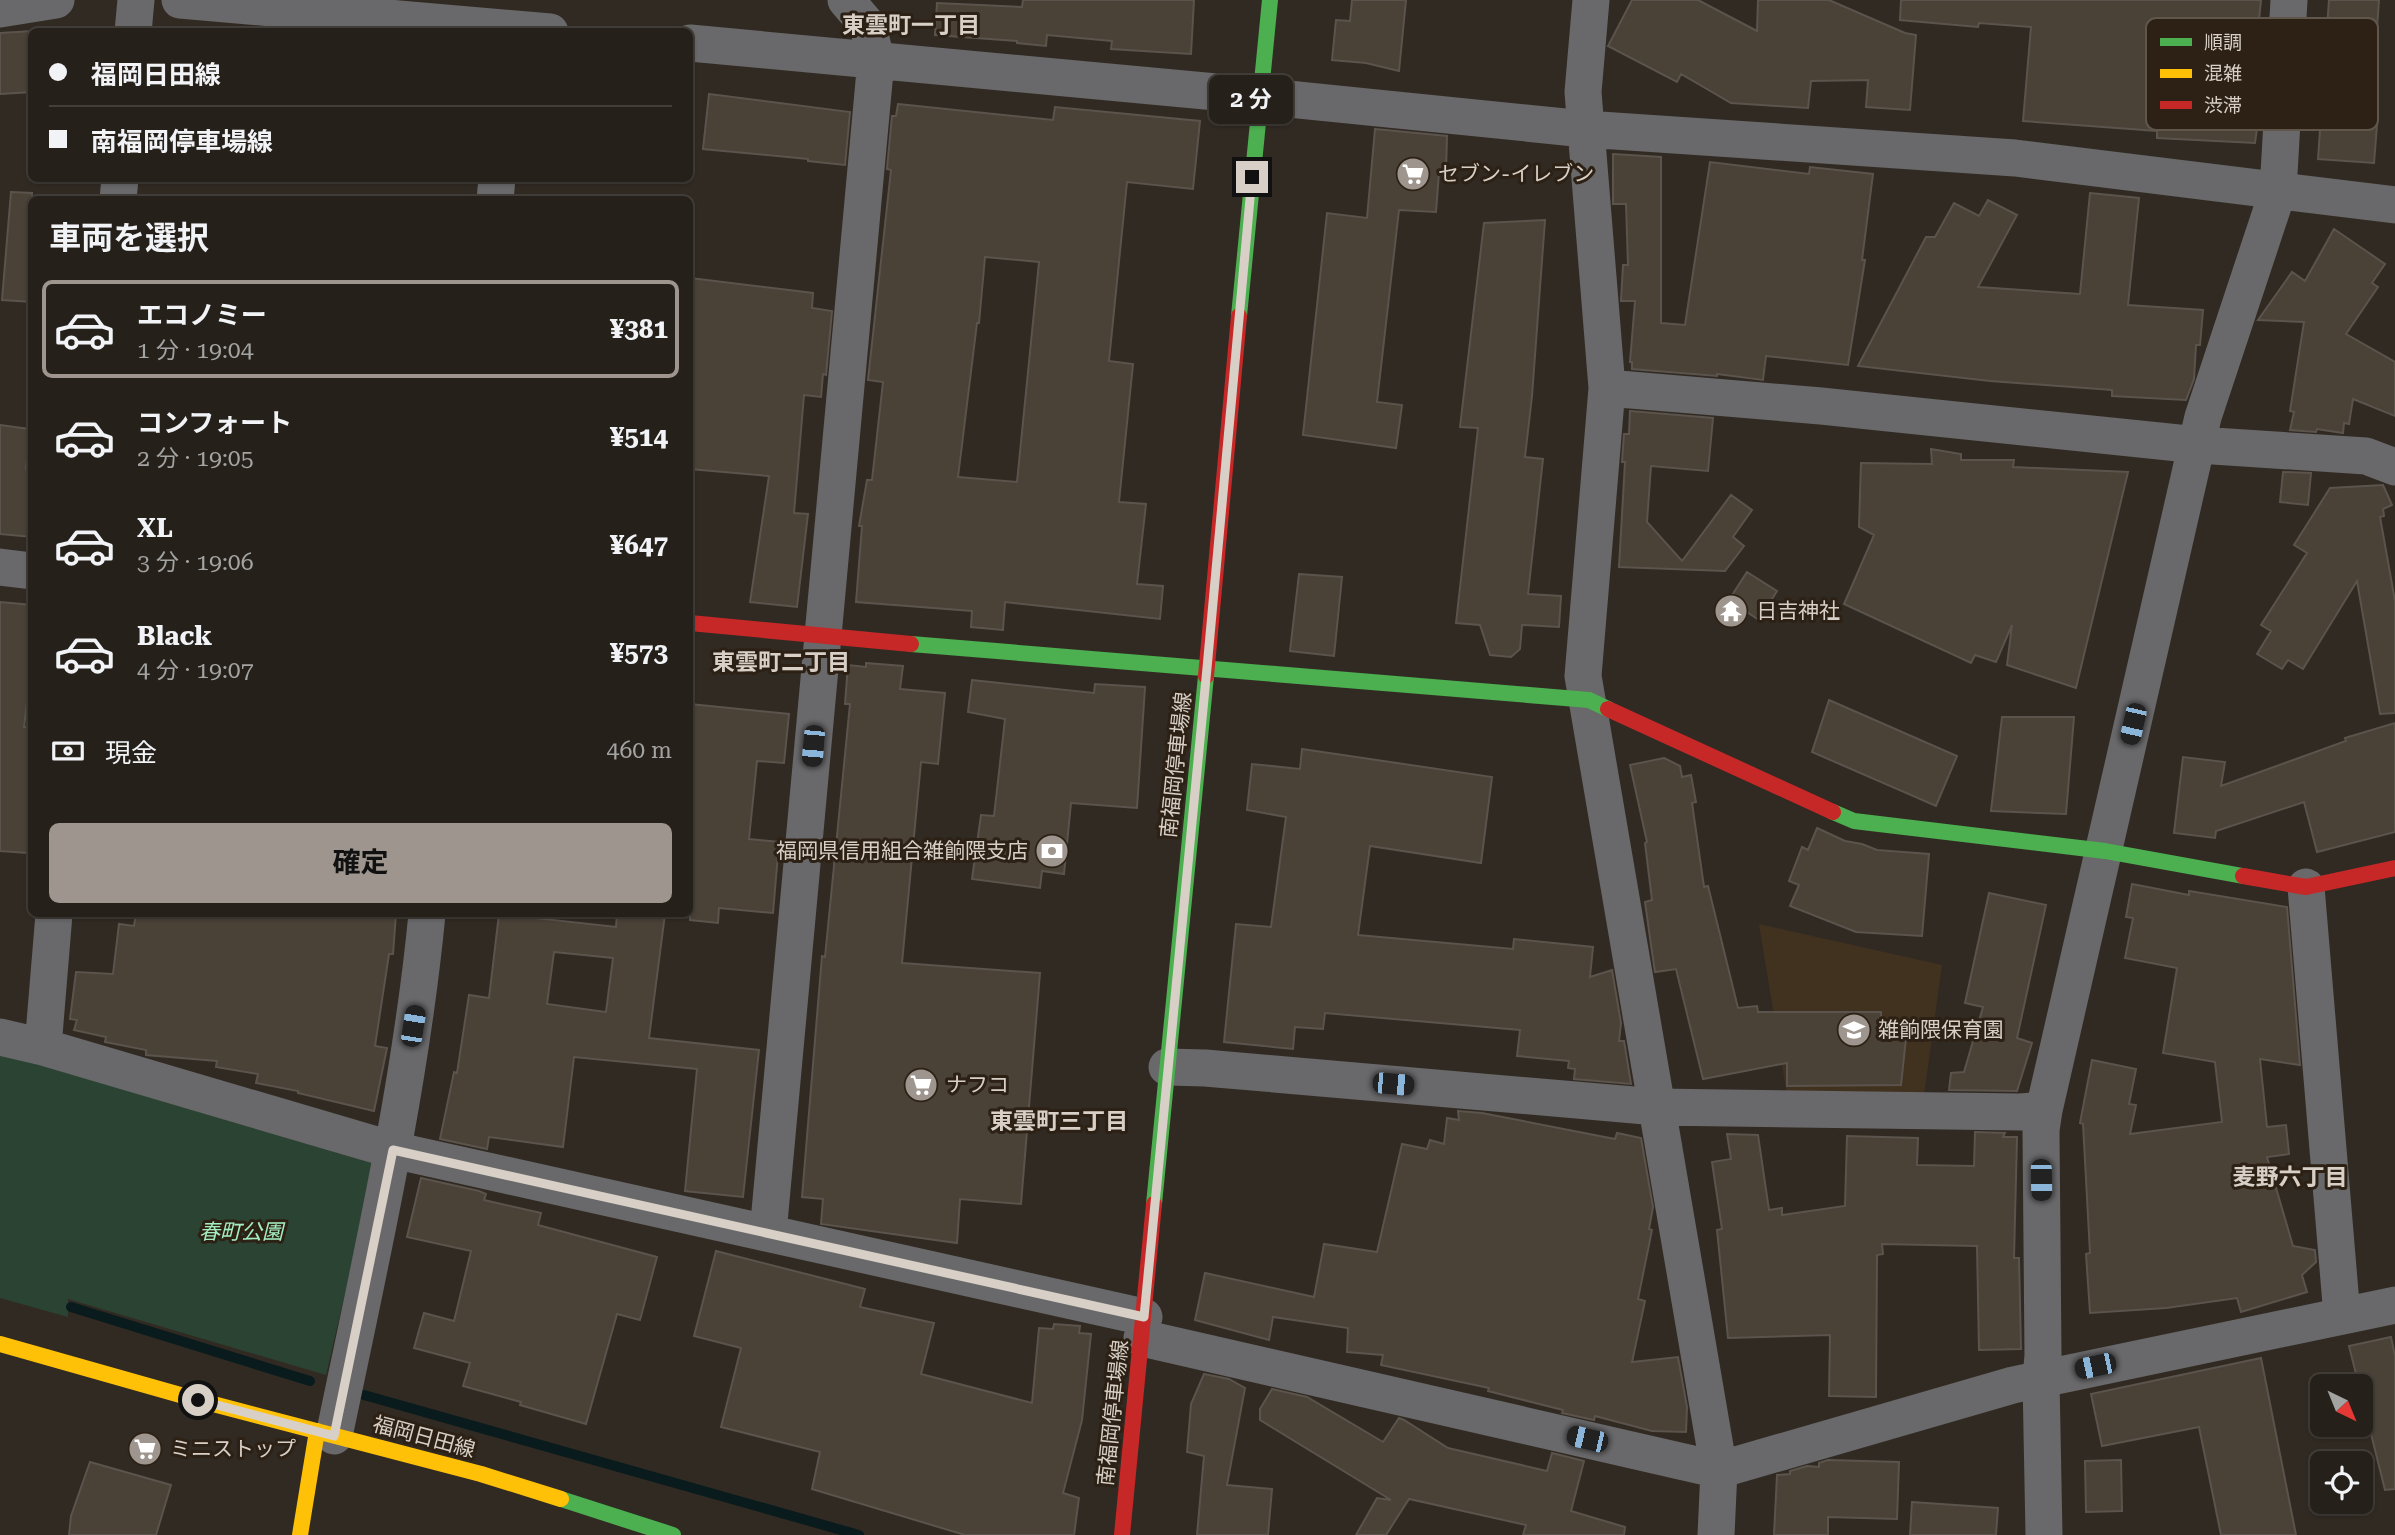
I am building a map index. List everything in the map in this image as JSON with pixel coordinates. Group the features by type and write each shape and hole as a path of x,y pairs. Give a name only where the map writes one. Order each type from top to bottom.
{"main road":[{"name":"南福岡停車場線","path":"1122,1535 1270,0"},
{"path":"693,624 1589,701 1854,821 2105,851 2306,887 2395,869"},
{"name":"福岡日田線","path":"0,1344 198,1400 481,1474 673,1535"},
{"path":"300,1535 326,1434"}],"street":[{"path":"0,9 56,0"},
{"path":"134,28 136,0"},
{"path":"180,0 512,20 537,28"},
{"path":"768,1233 876,60 868,26 846,0"},
{"path":"1591,0 1583,92 1607,388 1583,676 1719,1470 1716,1535"},
{"path":"2288,18 2289,0"},
{"path":"693,43 1585,129 2015,158 2395,205"},
{"path":"2044,1535 2041,1130 2044,1110 2203,417 2278,191 2282,130"},
{"path":"1607,388 1821,406 2198,445 2367,456 2395,467"},
{"path":"0,567 28,570"},
{"path":"2306,887 2342,1316"},
{"path":"43,1047 54,917"},
{"path":"326,1434 393,1150 421,976 427,917"},
{"path":"0,1037 43,1047 393,1150 768,1233 1719,1470 2013,1385 2395,1305"},
{"path":"1167,1067 1657,1107 2021,1112 2044,1110"}],"shaded area":[{"path":"1759,924 1942,965 1924,1095 1787,1095"}],"green space":[{"name":"春町公園","path":"0,1052 365,1149 374,1169 326,1375 68,1299 68,1317 0,1298"}],"building":[{"path":"1023,0 1194,0 1191,54 1111,49 1112,41 1047,35 1046,46 1017,41 935,35 937,3 1022,7"},
{"path":"1352,0 1406,0 1399,71 1366,63 1332,60 1336,20 1350,21"},
{"path":"1632,0 1698,0 1757,31 1758,0 1829,0 1905,33 1916,35 1910,110 1866,107 1868,80 1811,81 1808,108 1731,103 1681,74 1677,82 1608,46"},
{"path":"1901,0 2261,0 2259,18 2146,18 2146,130 2257,130 2255,143 2157,138 2157,131 2023,121 2031,27 1979,23 1978,27 1900,20"},
{"path":"2329,0 2379,0 2378,18 2328,18"},
{"path":"28,31 28,92 0,94 0,33"},
{"path":"709,94 850,112 845,165 703,149"},
{"path":"898,104 1053,120 1055,107 1200,121 1193,189 1127,182 1109,361 1133,364 1119,502 1146,504 1137,584 1163,586 1160,619 1005,602 1003,630 971,627 972,611 856,602 862,526 859,526 867,480 872,480 883,382 868,380 891,170 887,169 892,116 896,116","holes":["985,257 1039,262 1017,482 958,477"]},
{"path":"1375,129 1447,136 1446,171 1439,173 1436,212 1399,210 1377,402 1402,405 1396,448 1303,435 1327,213 1367,218"},
{"path":"2320,130 2377,130 2374,163 2318,159"},
{"path":"1613,154 1661,157 1661,323 1685,325 1710,162 1809,174 1810,167 1873,174 1862,260 1865,260 1848,365 1766,356 1763,380 1717,374 1632,369 1630,362 1635,301 1621,301 1623,265 1628,265 1626,204 1613,204"},
{"path":"11,192 32,193 32,196 28,196 28,302 2,300"},
{"path":"2090,193 2139,198 2128,305 2203,310 2200,345 2196,345 2194,379 2186,400 2112,396 2112,390 1990,381 1858,366 1926,237 1935,237 1954,203 1979,216 1988,200 2017,215 1978,287 2080,294"},
{"path":"1545,220 1525,457 1543,459 1528,594 1561,596 1559,627 1522,625 1520,649 1511,657 1490,655 1480,625 1456,623 1478,428 1460,427 1484,223"},
{"path":"2334,229 2385,264 2372,283 2378,287 2346,334 2395,362 2395,416 2353,399 2349,424 2344,423 2343,433 2317,429 2316,432 2290,430 2294,412 2290,411 2304,322 2258,320 2292,272 2305,281"},
{"path":"693,278 813,293 812,308 832,311 826,375 823,374 821,397 804,395 794,513 808,514 797,607 750,602 769,476 693,469"},
{"path":"1630,411 1713,418 1708,471 1651,466 1647,522 1682,561 1731,495 1752,510 1733,537 1744,546 1725,571 1619,567 1625,462 1622,462 1624,434 1629,434"},
{"path":"0,425 28,429 28,537 0,534"},
{"path":"1931,449 1961,454 1961,460 2014,460 2013,467 2128,472 2076,688 2007,665 2012,625 1996,662 1975,655 1971,663 1844,604 1874,535 1859,527 1861,463 1932,464"},
{"path":"2283,472 2311,473 2308,505 2280,502"},
{"path":"2383,485 2392,505 2383,509 2384,516 2380,517 2395,601 2395,713 2380,714 2357,581 2303,669 2288,660 2282,669 2257,654 2271,631 2261,625 2307,553 2294,545 2330,488"},
{"path":"1747,572 1777,591 1759,620 1729,600"},
{"path":"1299,574 1342,577 1334,656 1290,651"},
{"path":"0,602 28,605 28,694 24,727 28,727 28,842 27,853 0,851"},
{"name":"ナフコ","path":"866,663 903,666 900,689 945,693 938,764 921,762 902,963 1040,973 1021,1204 960,1199 957,1243 821,1224 823,1199 802,1197 822,956 825,957 850,704 845,704 848,665 866,667"},
{"path":"972,680 1094,693 1095,684 1145,687 1137,808 1071,803 1064,874 1042,871 1040,888 972,879 981,815 994,816 1005,719 968,712"},
{"path":"1829,700 1957,756 1936,806 1812,752"},
{"path":"693,704 789,714 784,763 757,761 749,839 779,842 773,913 719,908 718,923 690,920 690,917 693,917"},
{"path":"2002,717 2074,717 2066,814 1991,811"},
{"path":"2395,723 2395,832 2317,852 2304,802 2216,831 2215,838 2174,833 2183,757 2225,762 2221,786 2346,741 2345,738"},
{"path":"1302,749 1492,777 1481,863 1370,846 1358,935 1513,949 1514,939 1593,947 1590,977 1612,970 1621,1023 1619,1041 1624,1041 1631,1084 1574,1079 1575,1069 1568,1068 1569,1061 1517,1056 1520,1030 1325,1013 1323,1029 1295,1027 1293,1049 1224,1042 1236,924 1271,927 1286,817 1247,810 1252,764 1300,769"},
{"path":"1664,758 1680,766 1682,777 1691,775 1696,802 1692,803 1704,887 1708,886 1738,1008 1757,1006 1758,1012 1881,1012 1882,1036 1906,1038 1901,1085 1787,1086 1787,1063 1703,1079 1676,969 1655,972 1645,902 1652,900 1647,842 1630,765"},
{"path":"1817,828 1845,841 1877,850 1929,854 1922,936 1856,932 1790,906 1799,885 1789,881 1802,847 1808,850"},
{"path":"2132,884 2189,895 2189,891 2287,907 2300,1065 2260,1059 2267,1127 2286,1125 2289,1154 2267,1157 2293,1246 2315,1250 2316,1262 2302,1275 2307,1292 2241,1312 2237,1298 2166,1308 2090,1313 2086,1254 2090,1253 2083,1124 2080,1123 2092,1060 2136,1069 2129,1104 2136,1105 2130,1134 2222,1122 2215,1062 2163,1053 2177,968 2125,958 2133,918 2126,917"},
{"path":"1989,893 2046,905 2017,1038 2032,1043 2017,1091 1949,1090 1951,1073 1964,1072 1983,1007 1965,1003"},
{"path":"136,917 396,917 393,954 389,954 375,1046 387,1048 374,1111 256,1083 258,1074 216,1067 217,1061 146,1055 146,1050 105,1042 106,1037 74,1030 77,1020 70,1019 76,972 113,974 119,924 134,926"},
{"path":"499,917 526,917 616,927 617,917 665,917 649,1038 759,1050 743,1197 685,1191 697,1069 574,1057 563,1147 489,1137 487,1149 440,1139 454,1072 457,1073 469,995 489,998","holes":["554,952 613,958 606,1012 547,1004"]},
{"path":"1458,1111 1482,1113 1615,1139 1617,1133 1641,1138 1653,1207 1649,1229 1652,1230 1638,1299 1645,1301 1632,1362 1678,1357 1687,1407 1686,1432 1652,1431 1595,1416 1594,1420 1562,1413 1563,1410 1488,1391 1489,1388 1381,1365 1383,1355 1347,1352 1348,1328 1273,1317 1269,1340 1195,1320 1205,1273 1314,1297 1324,1244 1377,1252 1402,1144 1427,1149 1430,1140 1444,1144 1447,1118 1459,1120"},
{"path":"1975,1132 2005,1133 2003,1137 2017,1137 2014,1258 2019,1258 2021,1349 1979,1350 1977,1246 1882,1244 1883,1254 1877,1255 1876,1397 1829,1396 1830,1335 1728,1338 1717,1230 1722,1229 1712,1162 1731,1159 1727,1134 1758,1135 1769,1210 1782,1208 1782,1215 1845,1206 1847,1136 1918,1138 1917,1165 1974,1166"},
{"path":"421,1178 479,1191 486,1194 484,1200 541,1213 538,1225 657,1257 640,1320 617,1314 586,1424 463,1386 470,1363 414,1348 424,1313 454,1321 471,1251 407,1237"},
{"path":"716,1251 865,1289 860,1307 934,1323 921,1374 1032,1403 1039,1328 1053,1329 1054,1324 1080,1326 1079,1333 1091,1334 1082,1420 1063,1493 1079,1498 1074,1535 965,1535 812,1489 820,1452 721,1427 741,1348 694,1336"},
{"path":"2391,1337 2395,1356 2395,1489 2385,1490 2372,1437 2373,1374 2356,1374 2349,1346"},
{"path":"2261,1358 2296,1535 2221,1535 2199,1427 2102,1446 2091,1394"},
{"path":"1204,1374 1229,1379 1245,1388 1227,1485 1272,1489 1268,1535 1197,1535 1204,1456 1187,1452 1191,1404"},
{"path":"1272,1389 1307,1397 1383,1442 1399,1418 1448,1448 1547,1471 1552,1453 1584,1461 1571,1511 1625,1527 1624,1535 1523,1535 1526,1525 1409,1499 1386,1535 1356,1535 1377,1498 1391,1500 1260,1420 1260,1409"},
{"path":"1828,1460 1899,1462 1897,1519 1828,1517 1828,1535 1774,1535 1777,1475 1790,1474 1790,1471 1807,1466 1819,1467 1819,1463"},
{"path":"2121,1460 2122,1511 2086,1512 2085,1461"},
{"path":"90,1462 171,1485 156,1535 69,1535 71,1516"},
{"path":"1912,1502 1998,1508 1996,1535 1910,1535"}],"waterway":[{"path":"71,1307 310,1381"},
{"path":"364,1395 859,1535"}],"traffic: fast":[{"path":"1239,316 1270,0"},
{"path":"911,644 1589,700 1608,709"},
{"path":"1154,1204 1206,676"},
{"path":"1833,812 1854,821 2105,851 2243,876"},
{"path":"561,1499 673,1535"}],"traffic: slow":[{"path":"0,1344 198,1400 481,1474 561,1499"},
{"path":"300,1535 317,1431"}],"traffic: jam":[{"path":"1206,676 1239,316"},
{"path":"693,623 911,644"},
{"path":"1608,709 1833,812"},
{"path":"2243,876 2306,887 2395,868"},
{"path":"1122,1535 1154,1204"}],"place":[{"name":"セブン-イレブン","path":"1413,174"},
{"name":"日吉神社","path":"1731,611"},
{"name":"福岡県信用組合雑餉隈支店","path":"1052,851"},
{"name":"雑餉隈保育園","path":"1854,1030"},
{"name":"ナフコ","path":"921,1085"},
{"name":"ミニストップ","path":"145,1449"}],"district":[{"name":"東雲町一丁目","path":"911,25"},
{"name":"東雲町二丁目","path":"781,662"},
{"name":"東雲町三丁目","path":"1059,1121"},
{"name":"麦野六丁目","path":"2290,1177"}],"route":[{"path":"198,1400 334,1436 393,1150 1144,1317 1252,177"}]}
